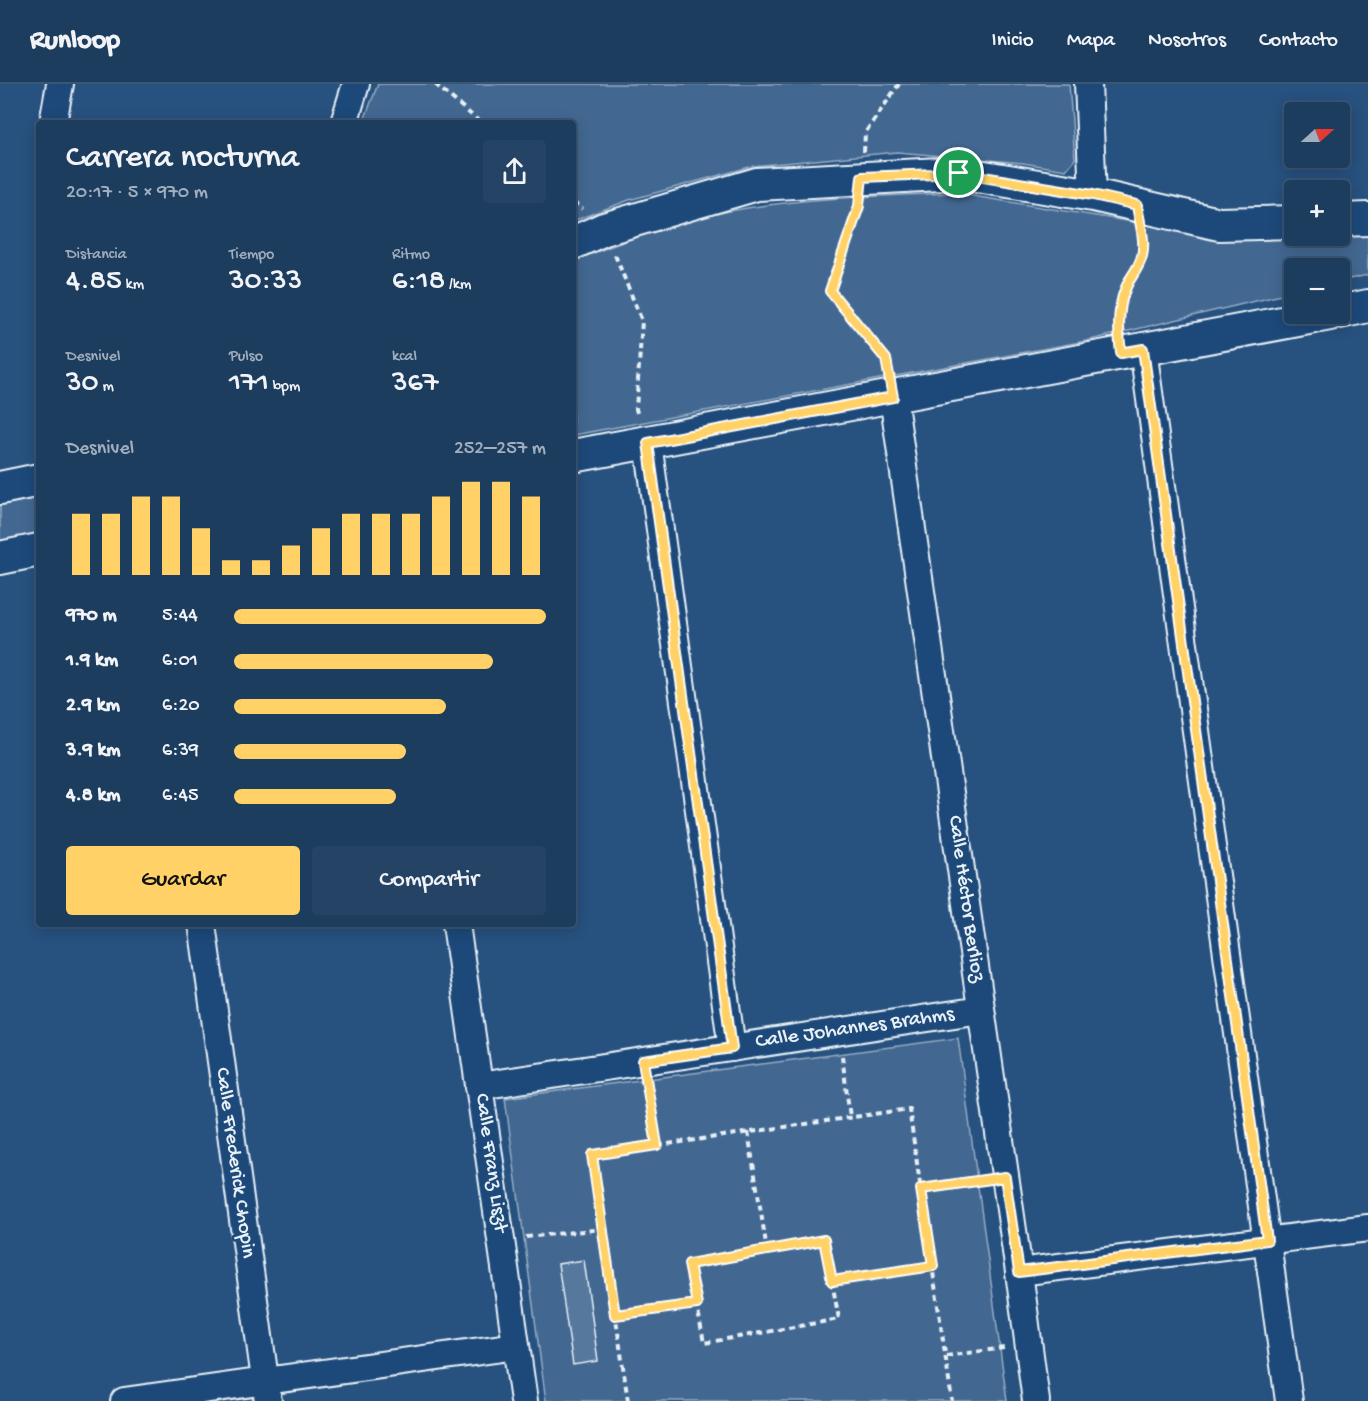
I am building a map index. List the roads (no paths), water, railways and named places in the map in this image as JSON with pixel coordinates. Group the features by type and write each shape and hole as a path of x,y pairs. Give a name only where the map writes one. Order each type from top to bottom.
{"street":[{"path":"54,120 60,84"},
{"path":"345,120 356,84"},
{"path":"1088,84 1093,195"},
{"path":"576,242 604,229 757,184 959,173 1093,195 1219,224 1284,222"},
{"path":"1350,220 1368,219"},
{"path":"1350,310 1368,306"},
{"path":"576,455 1284,323"},
{"path":"1132,351 1267,1240 1289,1401"},
{"name":"Calle Héctor Berlioz","path":"893,397 1036,1401"},
{"path":"648,443 732,1048"},
{"path":"0,488 36,481"},
{"path":"0,558 36,551"},
{"name":"Calle Frederick Chopin","path":"202,927 267,1391"},
{"name":"Calle Franz Liszt","path":"456,927 524,1401"},
{"name":"Calle Johannes Brahms","path":"478,1086 981,1010"},
{"path":"1019,1272 1368,1228"},
{"path":"124,1401 267,1391 516,1346"}]}
